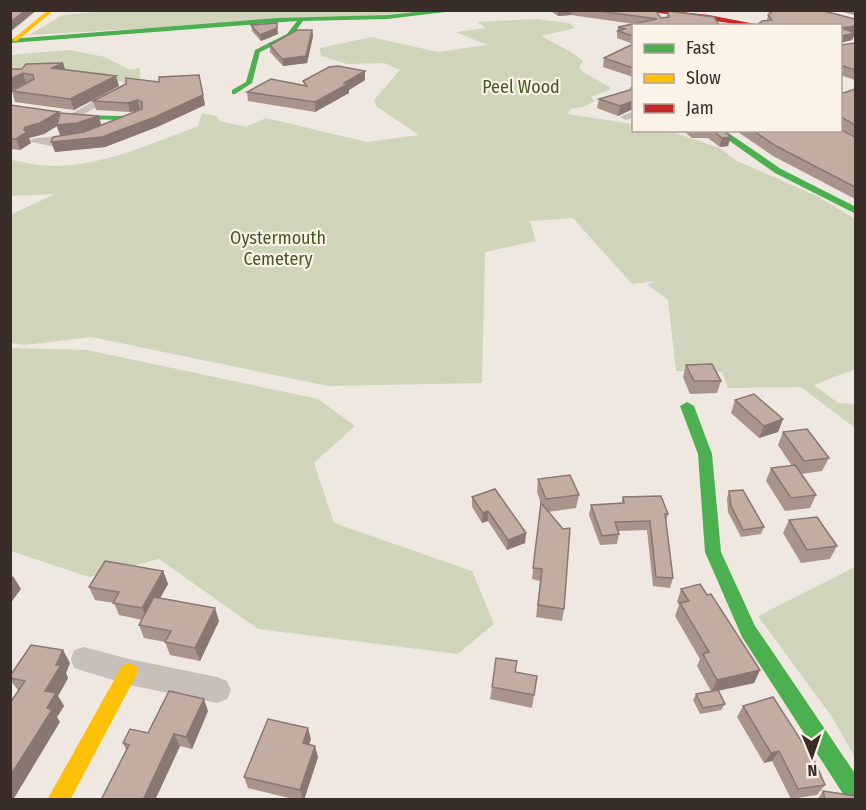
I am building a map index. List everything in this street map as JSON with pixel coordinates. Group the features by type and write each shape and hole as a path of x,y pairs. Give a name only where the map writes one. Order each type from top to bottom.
{"street":[{"path":"13,40 52,10"},
{"path":"13,40 301,19 387,17 460,10"},
{"path":"641,10 664,11 749,24"},
{"path":"235,92 249,83 257,51 298,30 301,19"},
{"path":"70,117 123,89"},
{"path":"10,108 70,117 133,117"},
{"path":"103,131 133,117"},
{"path":"721,132 778,171 855,211"},
{"path":"36,145 89,137"},
{"path":"687,406 705,454 713,552 748,631 855,794"},
{"path":"84,659 129,672 217,690"},
{"path":"58,800 129,672"}],"green space":[{"path":"105,11 445,11 29,35 63,15"},
{"name":"Oystermouth Cemetery","path":"536,19 569,23 575,28 541,36 571,52 583,61 579,67 583,72 610,87 609,90 591,97 595,101 583,107 571,109 567,114 632,124 632,132 676,133 719,148 737,161 819,197 855,219 855,369 814,385 838,403 855,404 855,428 801,387 728,388 722,372 676,371 668,300 648,285 655,281 632,284 573,218 530,221 536,241 485,252 482,383 328,386 91,337 25,345 11,343 10,215 55,194 11,196 11,160 52,166 108,158 145,147 198,126 202,113 217,116 220,121 246,127 266,118 367,142 419,135 376,106 374,100 400,70 384,63 347,64 321,56 320,48 371,37 438,52 487,45 456,32 486,28 477,22"},
{"path":"69,50 105,57 130,70 140,68 140,86 53,67 11,70 11,55"},
{"path":"11,348 87,350 318,399 355,426 314,463 334,523 472,571 494,624 458,654 258,629 159,559 89,577 11,551"},
{"path":"855,567 855,757 832,717 758,616"}],"building":[{"path":"10,10 26,10 10,22"},
{"path":"592,10 655,10 661,18 669,17 668,11 714,17 719,24 633,24 657,19"},
{"path":"774,10 820,10 855,19 855,26 842,28 842,24 758,24 762,21 772,20 768,15"},
{"path":"277,23 277,28 260,35 251,25"},
{"path":"632,24 632,36 618,31 625,29 618,27"},
{"path":"842,28 855,33 842,36"},
{"path":"297,30 312,30 306,56 282,59 270,45"},
{"path":"855,43 855,70 842,66 842,45"},
{"path":"632,44 632,68 604,58"},
{"path":"63,63 52,68 116,76 70,99 12,91 34,79 33,75 23,73 10,79 10,69 22,69 26,64"},
{"path":"338,66 365,71 344,83 348,84 315,102 247,92 271,79 307,86 303,81 329,67"},
{"path":"199,75 203,95 155,117 102,137 51,142 53,137 84,132 142,109 142,102 137,100 128,103 93,101 126,84 126,78 159,82 159,77"},
{"path":"632,89 632,101 620,106 599,99"},
{"path":"855,89 855,125 842,118 842,93"},
{"path":"10,105 59,112 40,123 25,127 24,130 27,132 16,139 10,139"},
{"path":"60,113 99,116 77,123 57,125"},
{"path":"842,130 855,137 855,187 776,146 755,132 842,132"},
{"path":"714,132 725,132 731,137 722,138"},
{"path":"712,364 721,381 694,381 686,365"},
{"path":"754,394 783,419 764,426 735,400"},
{"path":"807,429 829,458 804,461 783,432"},
{"path":"795,465 816,495 791,498 771,468"},
{"path":"570,475 579,495 546,499 538,479"},
{"path":"495,489 526,533 508,540 488,511 483,513 472,497"},
{"path":"743,490 764,527 743,530 731,506 729,491"},
{"path":"661,496 668,514 665,514 673,578 656,577 650,521 615,522 619,534 602,536 591,505 624,503 623,497"},
{"path":"541,503 563,529 570,528 564,609 538,605 542,569 533,568"},
{"path":"817,517 837,546 807,550 789,520"},
{"path":"105,561 163,571 142,608 113,603 119,592 89,587"},
{"path":"700,584 707,595 711,594 760,670 717,680 703,654 709,652 680,603 689,601 681,589"},
{"path":"154,597 215,608 195,648 165,642 171,631 139,625"},
{"path":"31,645 63,650 56,665 61,665 45,691 56,693 47,708 52,710 10,776 10,703 25,681 10,678 10,676"},
{"path":"496,658 517,661 515,672 537,676 534,695 492,687"},
{"path":"718,690 725,704 703,708 696,694"},
{"path":"169,691 204,699 186,737 174,734 143,800 101,800 129,745 123,743 130,729 148,733"},
{"path":"773,697 815,762 825,785 798,789 779,751 771,753 743,706"},
{"path":"268,719 308,728 303,743 315,746 300,790 244,777"},
{"path":"823,791 855,796 855,800 825,800"}],"traffic: fast":[{"path":"10,41 277,20 387,17 460,10"},
{"path":"235,92 249,83 257,51 289,35 301,19"},
{"path":"10,108 71,117 127,118"},
{"path":"721,132 778,171 856,211"},
{"path":"687,406 705,454 713,552 748,631 856,794"}],"traffic: slow":[{"path":"15,40 52,10"},
{"path":"58,800 129,672"}],"traffic: jam":[{"path":"641,10 750,24"}],"park label":[{"name":"Peel Wood","path":"521,87"}]}
